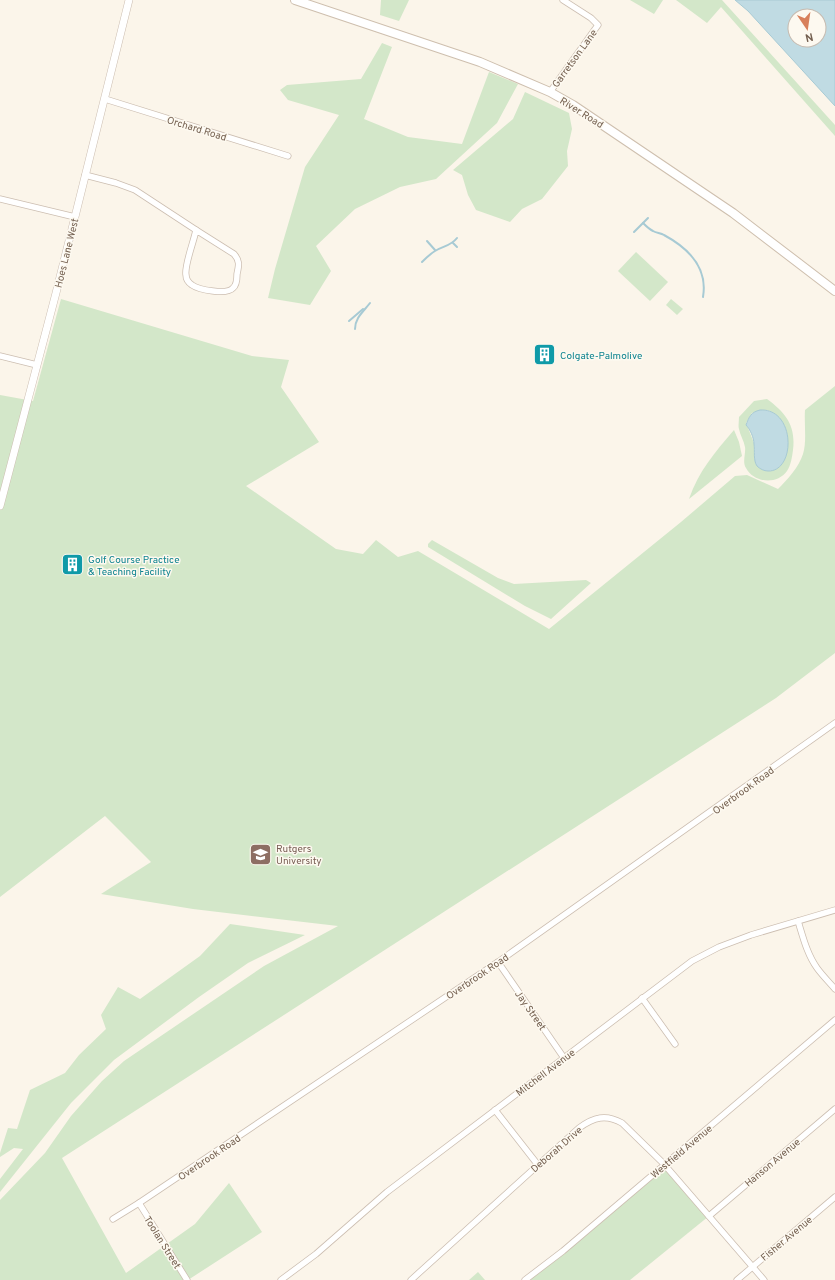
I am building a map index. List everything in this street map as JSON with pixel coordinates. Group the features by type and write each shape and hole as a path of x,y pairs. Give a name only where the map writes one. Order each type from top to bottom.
{"main road":[{"name":"River Road","path":"295,0 480,62 550,92 573,105 734,213 835,291"}],"street":[{"name":"Hoes Lane West","path":"0,506 75,217 129,0"},
{"name":"Garretson Lane","path":"550,92 598,25 591,18 563,0"},
{"name":"Orchard Road","path":"105,99 288,156"},
{"path":"85,175 116,183 135,190 234,254 238,258 239,264 235,286 229,292 223,293 193,286 188,282 186,269 196,230"},
{"path":"0,199 75,217"},
{"path":"0,356 37,365"},
{"name":"Overbrook Road","path":"114,1219 498,962 835,724"},
{"name":"Mitchell Avenue","path":"283,1279 316,1254 387,1192 692,961 720,947 751,935 835,910"},
{"path":"798,921 807,949 817,969 835,989"},
{"name":"Jay Street","path":"498,962 564,1058"},
{"path":"642,998 675,1044"},
{"name":"Westfield Avenue","path":"526,1280 563,1251 835,1020"},
{"name":"Hanson Avenue","path":"709,1216 835,1109"},
{"path":"495,1110 538,1165"},
{"name":"Deborah Drive","path":"411,1280 587,1122 597,1118 607,1117 614,1118 622,1123 665,1164 764,1280"},
{"name":"Fisher Avenue","path":"737,1280 835,1197"},
{"name":"Toolan Street","path":"139,1203 187,1280"}],"green space":[{"path":"381,0 409,0 399,21 380,15"},
{"path":"630,0 663,0 654,14"},
{"path":"676,0 722,0 835,125 835,136 721,7 707,23"},
{"path":"382,43 392,47 364,119 408,137 462,144 489,72 518,84 497,123 436,179 400,187 355,209 316,246 331,271 310,305 268,298 305,167 339,115 288,100 280,90 287,85 361,79"},
{"path":"525,92 569,113 572,129 567,151 568,166 542,199 522,209 510,222 476,210 468,195 462,175 453,170 513,119"},
{"path":"636,252 668,282 650,301 618,271"},
{"name":"Rutgers University","path":"61,299 252,356 289,360 281,387 319,442 246,486 336,549 363,554 376,540 398,557 418,551 549,629 681,522 735,476 747,475 778,489 796,468 803,454 805,438 805,410 835,386 835,653 776,698 62,1158 126,1273 195,1224 229,1183 262,1232 188,1280 0,1280 0,1200 45,1153 71,1116 102,1081 124,1061 264,966 338,926 193,909 101,894 151,862 105,816 0,897 0,395 33,401"},
{"path":"671,299 683,309 677,315 666,305"},
{"path":"767,399 780,410 791,427 794,441 791,461 787,471 778,479 766,480 754,477 745,466 745,447 740,434 739,417 754,401","holes":["765,410 770,411 787,452 779,467 770,471 761,469 755,462 754,443 746,423 752,413"]},
{"path":"734,430 739,442 742,456 689,499 702,471"},
{"path":"432,540 498,578 514,584 586,580 591,583 551,619 525,606 428,547 428,544"},
{"path":"230,924 305,935 248,963 114,1060 71,1103 0,1192 0,1179 23,1149 14,1148 0,1157 8,1128 17,1129 30,1090 65,1073 79,1055 106,1029 101,1015 118,987 140,999 200,956"},
{"path":"664,1165 709,1216 630,1280 522,1280"},
{"path":"478,1272 485,1280 469,1280"}],"water":[{"path":"735,0 835,0 835,106 748,11"},
{"path":"760,410 772,412 780,419 786,429 788,440 784,462 777,469 768,471 761,469 756,464 753,439 746,425 751,415"}],"waterway":[{"path":"634,232 648,218"},
{"path":"643,223 652,230 673,240 694,260 702,277 704,287 703,297"},
{"path":"422,262 433,252 450,244 457,238"},
{"path":"427,241 435,250"},
{"path":"453,243 457,247"},
{"path":"355,329 358,318 370,303"},
{"path":"349,321 363,309"}],"place":[{"name":"Colgate-Palmolive","path":"545,355"},
{"name":"Golf Course Practice & Teaching Facility","path":"73,565"},
{"name":"Rutgers University","path":"260,854"}]}
